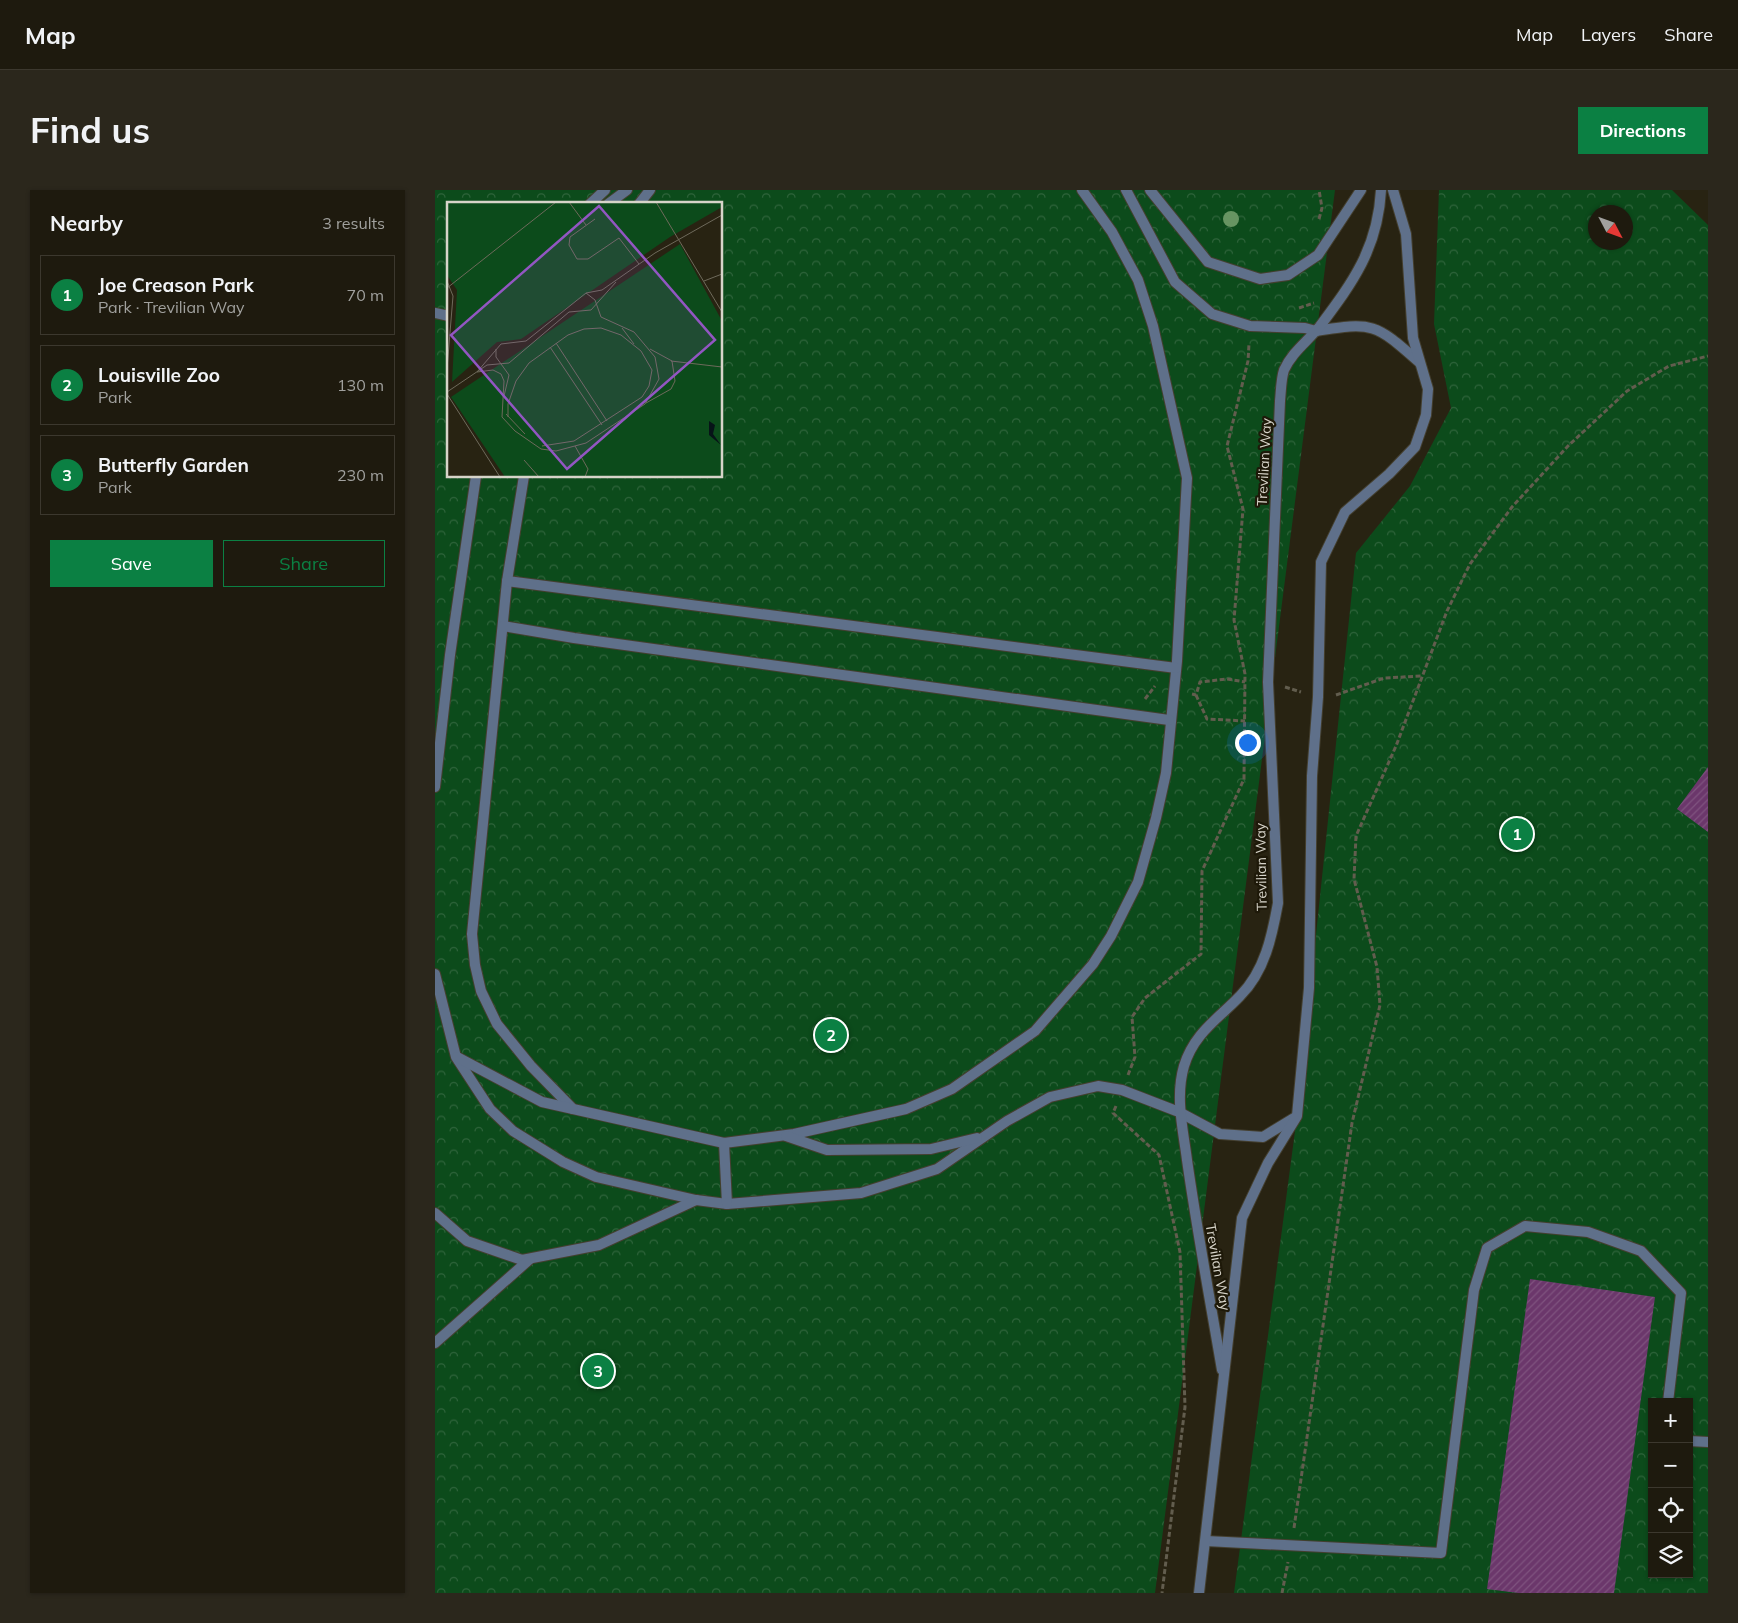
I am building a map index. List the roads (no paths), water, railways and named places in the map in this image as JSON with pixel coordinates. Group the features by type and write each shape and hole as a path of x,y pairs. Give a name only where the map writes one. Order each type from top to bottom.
{"street":[{"path":"592,202 605,190"},
{"path":"611,202 627,190"},
{"path":"641,202 650,190"},
{"path":"456,1057 542,1102 724,1143 782,1135 906,1110 952,1089 1035,1032 1093,964 1111,936 1137,882 1156,818 1165,773 1169,720 1176,668 1187,478 1153,326 1138,280 1112,232 1081,190"},
{"path":"1127,190 1175,282 1212,314 1250,326 1305,328 1316,331 1349,326 1374,328 1388,335 1419,362"},
{"path":"1151,190 1208,262 1261,279 1288,275 1318,255 1361,190"},
{"name":"Trevilian Way","path":"1223,1380 1179,1112 1184,1067 1193,1046 1224,1010 1241,996 1260,967 1272,936 1278,903 1267,682 1280,401 1284,371 1297,349 1316,331 1359,273 1373,239 1381,190"},
{"name":"Trevilian Way","path":"1199,1593 1242,1218 1268,1163 1297,1116 1309,988 1312,776 1318,697 1321,562 1345,512 1389,474 1415,448 1426,415 1428,390 1413,338 1406,234 1393,190"},
{"path":"435,787 450,655 476,478"},
{"path":"524,478 507,581 472,934 475,965 481,991 497,1024 531,1066 573,1109"},
{"path":"507,581 1176,668"},
{"path":"503,626 583,640 1169,720"},
{"path":"435,974 456,1057 490,1110 513,1131 563,1162 596,1177 696,1200 727,1204 861,1192 937,1169 985,1136 1050,1097 1099,1086 1122,1090 1179,1112 1220,1134 1263,1137 1297,1116"},
{"path":"782,1135 827,1150 931,1149 985,1136"},
{"path":"724,1143 727,1204"},
{"path":"435,1213 467,1241 523,1260 599,1245 696,1200"},
{"path":"1205,1541 1441,1553 1473,1290 1487,1248 1525,1226 1588,1232 1641,1251 1681,1293 1668,1398"},
{"path":"435,1343 530,1258"},
{"path":"1693,1441 1708,1442"}],"place":[{"name":"Joe Creason Park","path":"1517,834"},
{"name":"Louisville Zoo","path":"831,1035"},
{"name":"Butterfly Garden","path":"598,1371"}]}
